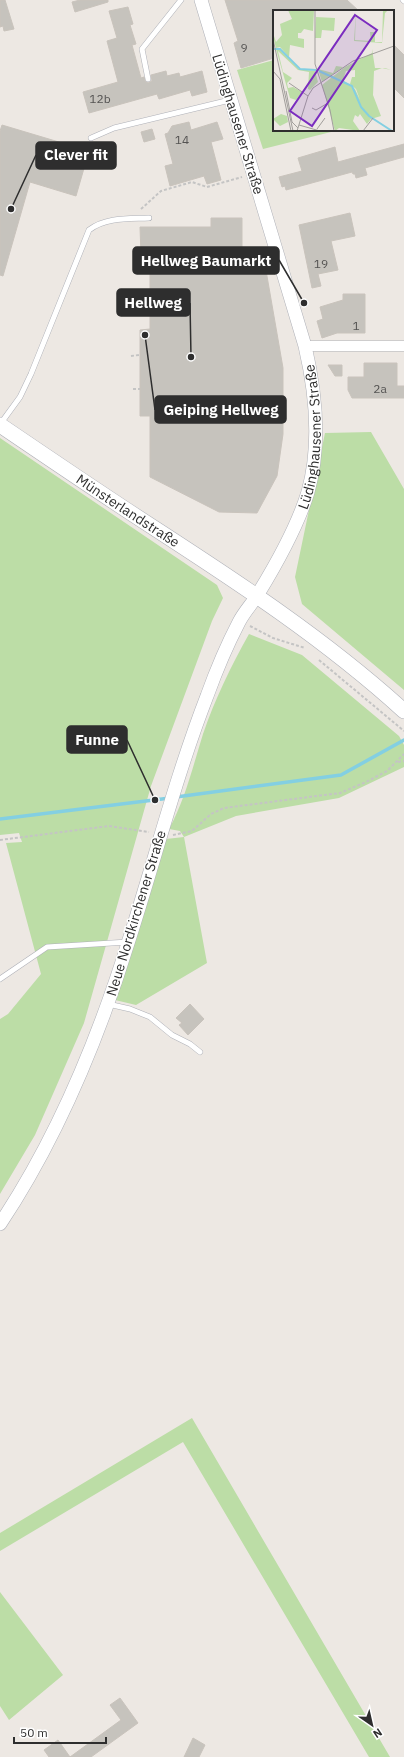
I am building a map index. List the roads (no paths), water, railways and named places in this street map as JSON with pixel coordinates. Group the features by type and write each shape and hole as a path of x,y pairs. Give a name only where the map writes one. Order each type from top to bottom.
{"main road":[{"name":"Münsterlandstraße","path":"0,425 258,595"},
{"path":"258,595 333,650 404,711"}],"street":[{"name":"Lüdinghausener Straße","path":"201,0 305,346 312,383 315,412 313,462 308,491 296,523 258,595"},
{"path":"305,346 404,346"},
{"name":"Neue Nordkirchener Straße","path":"0,1224 40,1159 69,1100 97,1034 129,942 166,814 207,695 240,621 258,595"}],"lane":[{"path":"148,79 142,49 182,0"},
{"path":"91,138 114,128 231,100"},
{"path":"0,425 20,397 34,368 89,230 102,222 149,218"},
{"path":"0,980 47,947 129,942"},
{"path":"107,1003 130,1009 150,1017 172,1035 190,1044 200,1052"}],"waterway":[{"path":"176,797 341,775 404,740"},
{"path":"0,819 170,798"}],"place":[{"name":"Clever fit","path":"11,209"},
{"name":"Hellweg Baumarkt","path":"304,303"},
{"name":"Geiping Hellweg","path":"145,335"},
{"name":"Hellweg","path":"191,357"},
{"name":"Funne","path":"155,800"}]}
